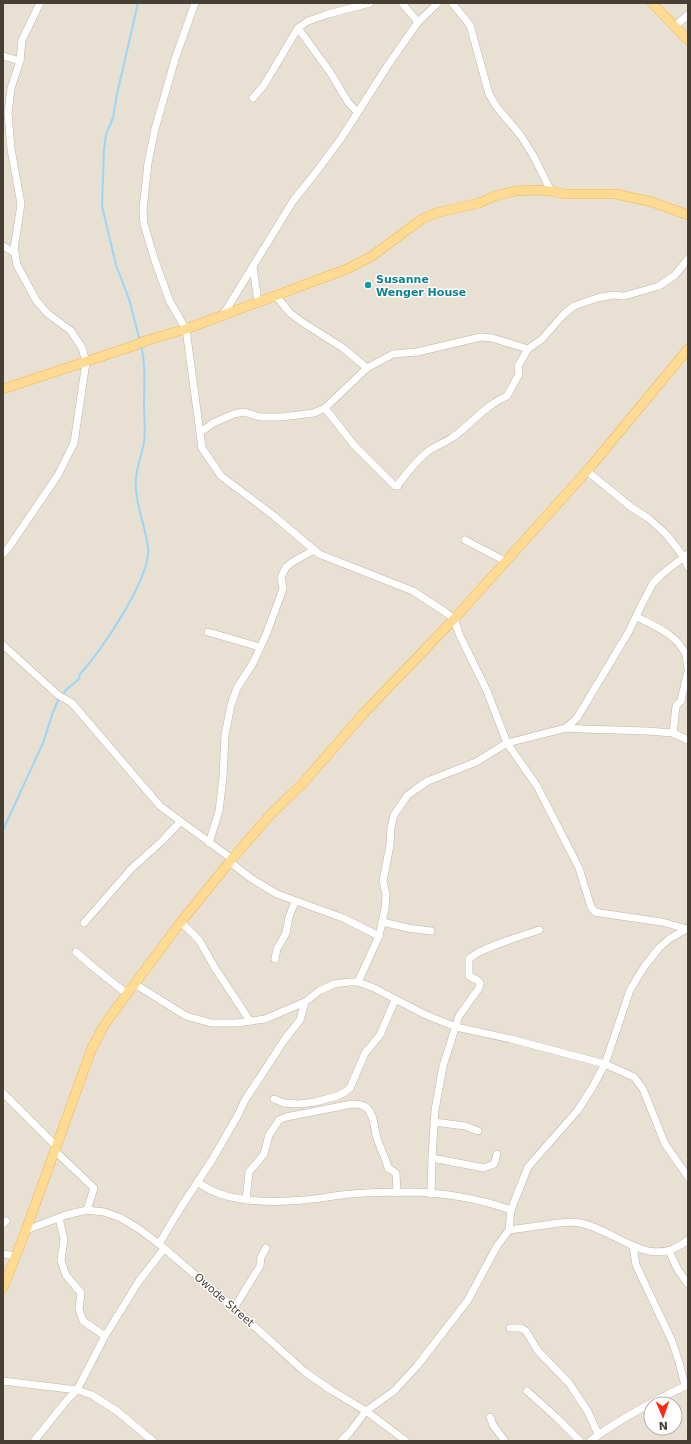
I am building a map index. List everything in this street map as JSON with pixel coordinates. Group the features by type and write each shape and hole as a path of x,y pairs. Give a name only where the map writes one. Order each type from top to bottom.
{"main road":[{"path":"652,3 688,40"},
{"path":"3,389 148,340 186,329 347,269 372,256 422,219 436,213 479,203 495,196 516,191 551,191 564,194 616,194 652,202 688,215"},
{"path":"3,1288 26,1230 92,1048 106,1024 135,984 181,922 231,860 270,815 303,783 363,714 454,619 587,471 688,349"}],"street":[{"path":"3,554 13,542 58,475 74,443 86,362 82,348 71,331 47,313 36,300 17,265 14,249 22,204 11,149 8,113 11,88 20,61 22,40 40,3"},
{"path":"195,3 175,59 155,129 148,164 143,209 144,224 170,302 186,329 188,355 201,432 202,448 221,476 274,516 314,550 331,559 413,591 454,619 460,636 486,692 506,743 537,786 579,868 591,907 595,912 662,922 687,928"},
{"path":"253,98 264,85 298,28 308,21 328,14 370,3"},
{"path":"402,3 418,22"},
{"path":"223,315 293,201 342,137 357,112 418,22 438,3"},
{"path":"452,3 470,25 488,94 521,136 533,155 551,191"},
{"path":"675,26 688,15"},
{"path":"298,28 330,72 348,102 357,112"},
{"path":"3,56 20,61"},
{"path":"3,246 15,253"},
{"path":"325,408 354,445 395,486 398,486 426,453 452,438 474,420 481,412 507,396 520,374 518,366 528,349 542,339 564,314 574,306 597,298 613,295 624,296 658,286 675,274 688,259"},
{"path":"253,267 258,302"},
{"path":"276,296 290,313 343,348 368,368"},
{"path":"201,432 213,423 234,414 244,412 260,417 281,417 314,413 325,408 368,368 393,354 417,352 477,338 492,338 528,349"},
{"path":"587,471 631,508 648,518 666,534 686,556 688,567"},
{"path":"465,540 505,561"},
{"path":"209,843 219,812 223,778 225,735 231,705 238,688 253,663 280,597 283,588 281,577 286,567 314,550"},
{"path":"566,728 577,718 628,633 653,583 662,574 686,556"},
{"path":"637,617 656,626 675,640 685,655 688,669 681,700 676,706 673,733"},
{"path":"208,632 260,647"},
{"path":"3,645 58,695 72,703 160,806 180,822 277,894 295,902 321,909 343,918 379,936"},
{"path":"358,982 379,936 385,909 386,895 383,881 394,815 407,796 416,789 428,781 476,762 506,743 566,728 583,730 673,733 688,740"},
{"path":"84,923 131,869 162,841 180,822"},
{"path":"275,959 277,949 286,933 289,917 295,902"},
{"path":"181,922 199,940 215,968 250,1021"},
{"path":"382,922 408,928 431,931"},
{"path":"341,1441 366,1411 394,1391 417,1366 468,1300 494,1251 509,1230 511,1210 528,1167 578,1110 605,1064 630,990 644,967 659,948 669,939 687,928"},
{"path":"431,1194 435,1110 443,1066 459,1016 479,988 480,983 469,976 469,959 470,957 495,945 539,930"},
{"path":"76,952 128,994"},
{"path":"135,984 175,1010 197,1020 210,1023 222,1023 264,1019 305,1002 319,991 334,984 358,982 374,988 426,1015 456,1026 605,1064 634,1077 643,1089 665,1144 688,1177"},
{"path":"274,1099 284,1103 299,1104 322,1100 345,1092 350,1088 366,1053 380,1035 395,1000"},
{"path":"34,1441 77,1390 105,1336 162,1246 181,1207 198,1182 238,1115 243,1103 285,1039 300,1020 305,1002"},
{"path":"3,1093 94,1188 86,1210"},
{"path":"246,1200 248,1172 264,1154 270,1135 279,1120 286,1117 352,1104 362,1105 368,1109 371,1115 377,1140 381,1145 382,1154 388,1168 396,1173 397,1193"},
{"path":"434,1122 465,1126 478,1131"},
{"path":"432,1158 484,1168 494,1164 497,1154"},
{"path":"198,1182 204,1188 223,1196 246,1200 303,1200 352,1194 431,1194 468,1198 494,1204 511,1210"},
{"name":"Owode Street","path":"26,1230 86,1210 104,1212 121,1218 162,1246 305,1372 366,1411 406,1441"},
{"path":"59,1218 64,1240 61,1260 66,1275 81,1293 79,1309 84,1321 105,1336"},
{"path":"509,1230 567,1222 579,1223 591,1226 633,1246 644,1250 658,1252 669,1251 688,1241"},
{"path":"590,1441 598,1434 638,1410 686,1386 672,1341 636,1265 633,1246"},
{"path":"234,1308 260,1266 261,1257 266,1248"},
{"path":"669,1251 678,1270 688,1284"},
{"path":"3,1254 16,1256"},
{"path":"510,1328 521,1328 526,1331 538,1351 569,1383 588,1412 598,1434"},
{"path":"3,1381 77,1390 92,1395 117,1411 153,1441"},
{"path":"527,1391 580,1441"},
{"path":"490,1417 493,1425 505,1441"}],"shaded area":[{"path":"3,3 688,3 688,1441 3,1441"}],"waterway":[{"path":"138,3 113,118 106,134 102,206 116,265 129,299 140,341"},
{"path":"3,830 43,743 59,698 79,679 80,674 112,632 134,594 147,560 148,547 138,504 136,487 136,478 145,438 144,368 141,345"}],"place":[{"name":"Susanne Wenger House","path":"368,285"}]}
